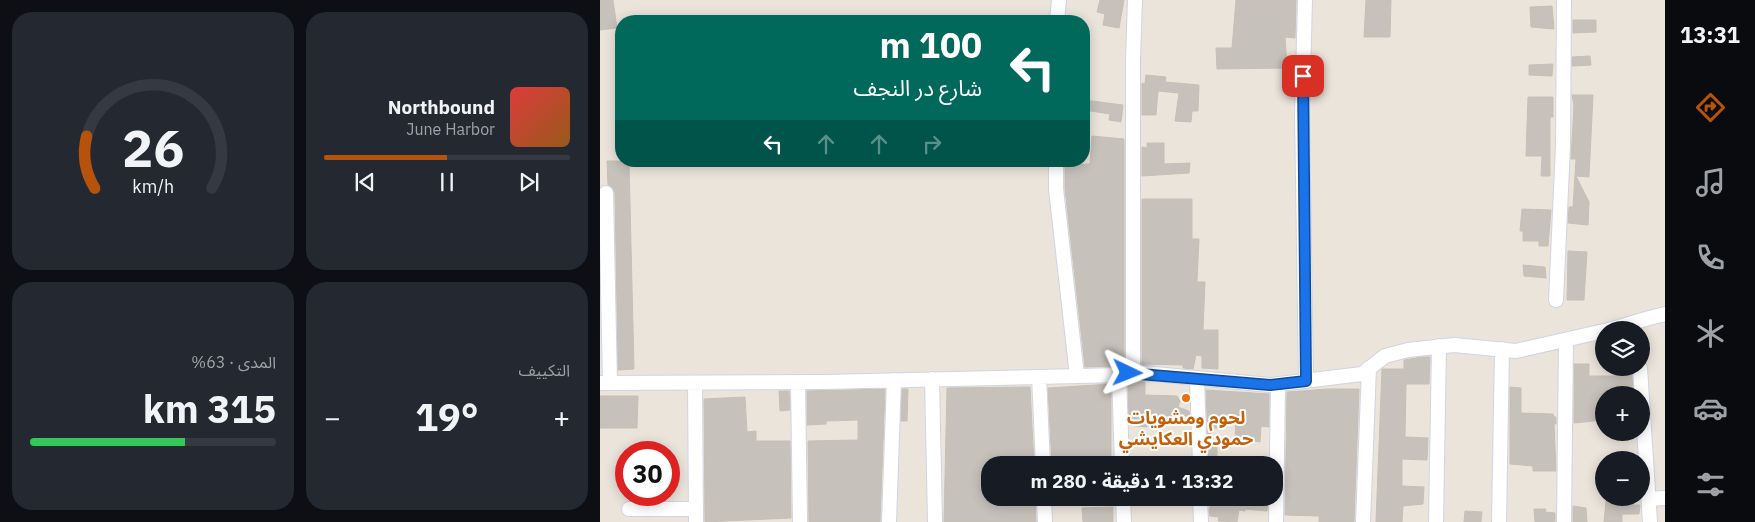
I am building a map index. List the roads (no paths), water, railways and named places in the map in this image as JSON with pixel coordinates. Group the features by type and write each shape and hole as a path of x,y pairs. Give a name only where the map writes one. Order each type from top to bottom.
{"street":[{"path":"1058,15 1059,0"},
{"path":"1133,372 1133,59 1135,0"},
{"path":"1305,0 1302,115 1306,381"},
{"path":"1556,300 1563,146 1564,0"},
{"path":"1056,167 1056,188 1077,376"},
{"path":"606,194 605,383 798,382 1039,377 1119,375 1133,372 1278,384 1362,374 1385,356 1408,350 1454,345 1516,351 1595,333"},
{"path":"1647,321 1665,314"},
{"path":"1564,522 1566,340"},
{"path":"1436,522 1439,346"},
{"path":"1499,522 1502,349"},
{"path":"1363,522 1369,368"},
{"path":"1119,375 1122,456"},
{"path":"1641,376 1646,451"},
{"path":"1039,377 1043,456"},
{"path":"1197,378 1200,456"},
{"path":"932,379 935,522"},
{"path":"889,522 894,380"},
{"path":"798,382 800,522"},
{"path":"629,509 696,516 695,383"},
{"path":"1276,522 1278,384"},
{"path":"1650,499 1665,498"},
{"path":"1044,506 1045,522"},
{"path":"1123,506 1124,522"},
{"path":"1200,506 1201,522"},
{"path":"1649,506 1650,522"}],"place":[{"name":"لحوم ومشويات حمودي العكايشي","path":"1186,398"}]}
